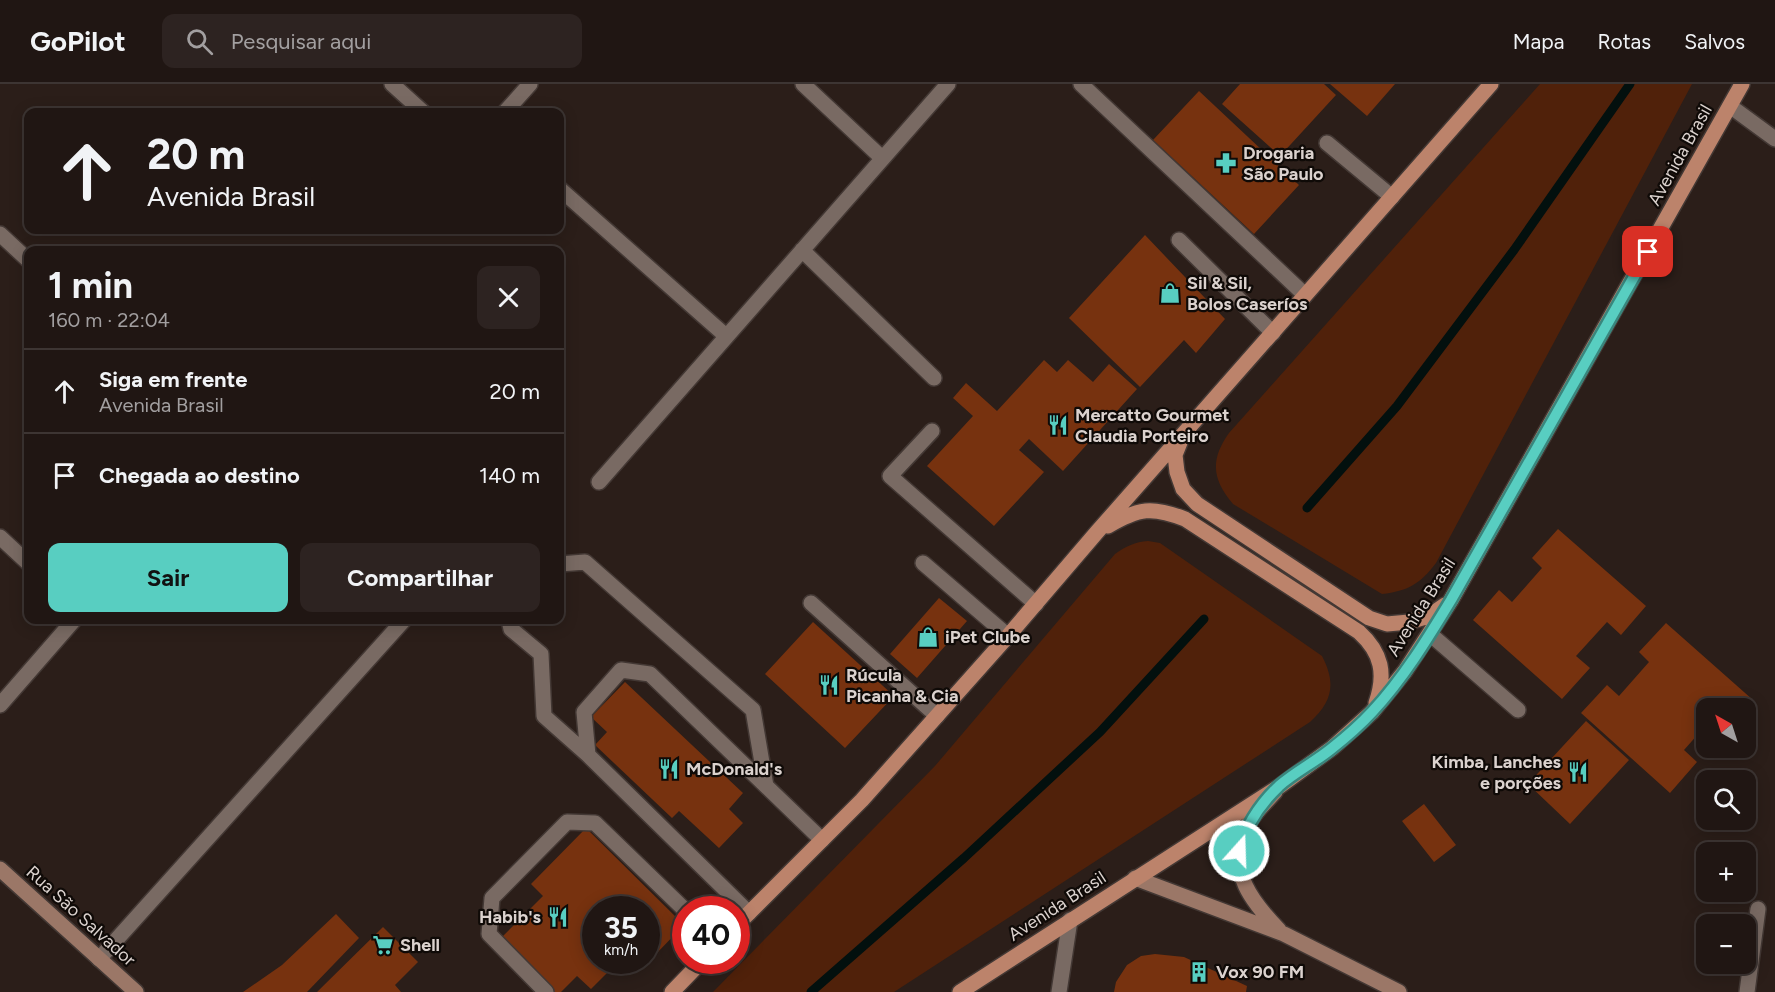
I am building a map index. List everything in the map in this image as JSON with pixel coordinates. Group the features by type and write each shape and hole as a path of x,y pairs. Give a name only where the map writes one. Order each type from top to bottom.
{"main road":[{"path":"750,912 862,800 1491,84"},
{"name":"Avenida Brasil","path":"960,992 981,985 1070,920 1280,786 1332,748 1372,712 1405,671 1451,600 1742,84"},
{"path":"1184,435 1175,454 1177,472 1183,489 1197,504 1369,618 1387,624 1409,622 1429,616 1451,600"},
{"path":"1097,532 1125,516 1144,510 1165,511 1185,519 1359,632 1371,643 1378,656 1381,671 1381,689 1372,712"},
{"path":"672,992 689,974"}],"street":[{"path":"392,84 419,108"},
{"path":"509,108 530,84"},
{"path":"803,84 882,158"},
{"path":"599,482 948,84"},
{"path":"1081,84 1305,296"},
{"path":"1731,106 1775,139"},
{"path":"1327,143 1392,197"},
{"path":"564,193 726,336"},
{"path":"0,234 24,256"},
{"path":"1179,240 1273,333"},
{"path":"802,250 934,378"},
{"path":"932,431 890,476 1036,604"},
{"path":"0,537 24,559"},
{"path":"564,564 585,562 753,710 766,786"},
{"path":"923,563 1008,636"},
{"path":"811,603 937,716"},
{"path":"0,705 71,624"},
{"path":"99,959 400,624"},
{"path":"510,624 511,629 541,654 544,716 588,754 732,896"},
{"path":"1430,634 1518,710"},
{"path":"588,754 584,712 621,670 650,674 822,840"},
{"path":"1280,786 1256,813 1244,831 1239,851 1241,872 1248,893 1261,911 1284,934"},
{"path":"546,992 489,934 492,898 567,822 595,823 672,897"},
{"name":"Rua São Salvador","path":"0,869 136,992"},
{"path":"1135,878 1284,934 1399,992"},
{"path":"1747,992 1758,909"},
{"path":"1059,992 1070,920"}],"shaded area":[{"path":"1540,84 1692,84 1436,563 1413,585 1399,591 1382,594 1233,504 1217,478 1216,461 1229,433"},
{"path":"1139,542 1160,543 1322,656 1329,675 1330,691 1324,707 1318,714 1310,722 894,992 713,992 731,974 750,974 750,954 935,766 1115,554"}],"building":[{"path":"1240,84 1324,84 1336,95 1280,156 1222,104"},
{"path":"1330,84 1395,84 1367,116"},
{"name":"Drogaria São Paulo","path":"1199,91 1299,185 1254,234 1153,140"},
{"path":"1145,235 1225,319 1196,353 1184,340 1140,387 1069,318"},
{"path":"1044,360 1057,372 1068,360 1093,382 1109,364 1137,389 1063,471 1029,439 1019,450 1044,472 994,526 927,466 973,416 953,398 966,383 997,411"},
{"path":"1558,529 1646,606 1621,635 1607,622 1576,656 1590,668 1562,699 1473,620 1499,590 1512,602 1542,568 1532,558"},
{"name":"iPet Clube","path":"939,598 967,621 917,678 890,654"},
{"name":"Rúcula Picanha & Cia","path":"813,622 894,696 845,748 765,674"},
{"path":"1666,623 1751,698 1696,698 1696,736 1684,750 1697,762 1670,793 1581,713 1607,685 1619,696 1649,662 1639,652"},
{"name":"McDonald's","path":"625,682 743,793 729,809 743,823 719,848 679,811 672,818 595,745 607,732 591,717"},
{"name":"Kimba, Lanches e porções","path":"1586,721 1629,760 1570,824 1528,784"},
{"path":"1424,804 1456,845 1434,862 1402,821"},
{"name":"Habib's","path":"586,828 655,896 582,896 582,974 606,974 591,989 577,976 561,992 551,992 499,940 543,896 531,884"},
{"name":"Habib's","path":"660,901 672,913 672,937 660,950"},
{"path":"336,914 359,938 307,992 243,992 282,965"},
{"name":"Shell","path":"383,927 418,962 395,985 401,992 317,992"},
{"path":"1155,954 1184,957 1247,986 1246,992 1114,992 1116,982 1127,965 1141,956"}],"waterway":[{"path":"1307,508 1397,406 1514,250 1630,84"},
{"path":"811,992 964,858 1100,732 1204,619"}],"place":[{"name":"Drogaria São Paulo","path":"1226,163"},
{"name":"Sil & Sil, Bolos Caseríos","path":"1170,293"},
{"name":"Mercatto Gourmet Claudia Porteiro","path":"1058,425"},
{"name":"iPet Clube","path":"928,637"},
{"name":"Rúcula Picanha & Cia","path":"829,685"},
{"name":"McDonald's","path":"669,769"},
{"name":"Kimba, Lanches e porções","path":"1578,772"},
{"name":"Habib's","path":"558,917"},
{"name":"Shell","path":"383,945"},
{"name":"Vox 90 FM","path":"1199,972"}],"route":[{"path":"1239,851 1244,831 1256,813 1280,786 1332,748 1372,712 1405,671 1451,600 1648,252"}]}
